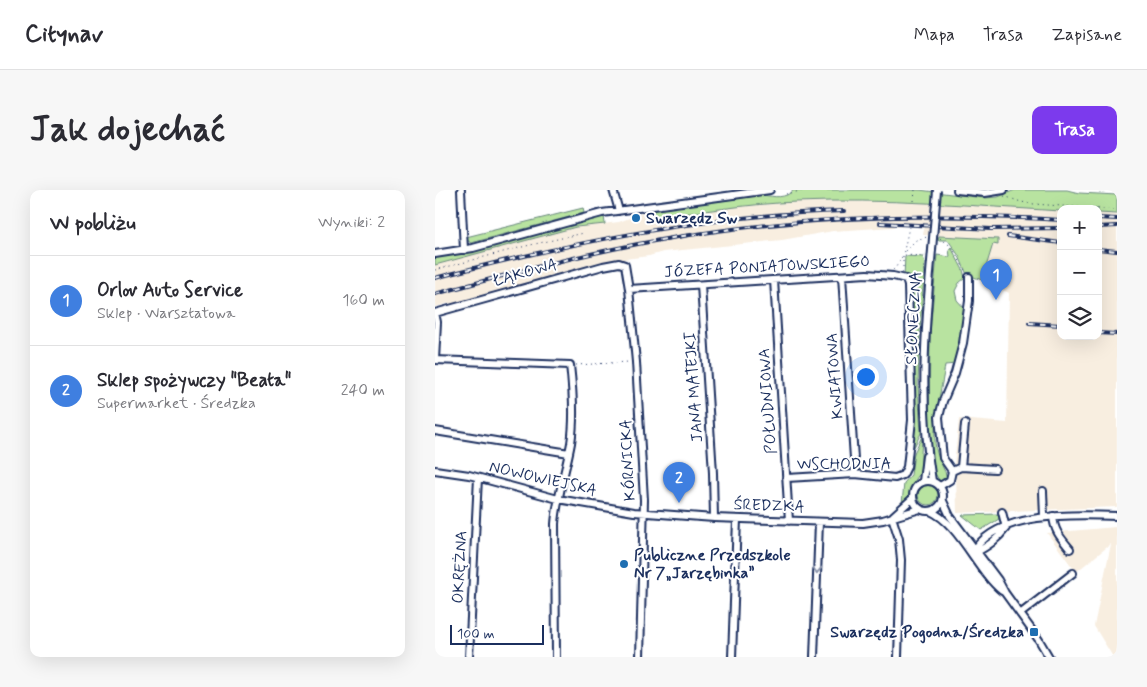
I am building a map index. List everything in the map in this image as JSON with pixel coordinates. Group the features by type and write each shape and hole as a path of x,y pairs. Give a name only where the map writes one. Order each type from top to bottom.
{"street":[{"path":"461,190 464,250"},
{"path":"613,190 619,210"},
{"path":"435,254 464,250 619,210 769,190"},
{"name":"SŁONECZNA","path":"933,481 927,448 924,366 937,190"},
{"path":"957,190 985,193 1004,190"},
{"name":"KÓRNICKA","path":"622,263 625,267 629,289 636,362 644,513 640,657"},
{"name":"ŁĄKOWA","path":"435,313 603,266 622,263"},
{"name":"JÓZEFA PONIATOWSKIEGO","path":"629,289 873,274 904,278"},
{"name":"KWIATOWA","path":"842,276 855,474"},
{"path":"940,486 950,480 952,471 943,458 939,418 943,400 955,374 963,343 969,301 969,277"},
{"name":"SŁONECZNA","path":"901,476 907,467 912,420 907,286 904,278"},
{"name":"POŁUDNIOWA","path":"774,280 789,520"},
{"name":"JANA MATEJKI","path":"701,285 713,473 714,518"},
{"path":"435,313 437,322 435,360 570,365 573,414 569,453 557,499 554,546 556,657"},
{"path":"961,467 965,424"},
{"path":"435,431 569,453"},
{"name":"SŁONECZNA","path":"923,481 927,448"},
{"path":"952,471 961,467 995,469"},
{"name":"NOWOWIEJSKA","path":"435,470 478,478 557,499 644,513"},
{"name":"WSCHODNIA","path":"787,478 855,474 895,478 901,476"},
{"name":"OKRĘŻNA","path":"469,657 478,478"},
{"path":"898,657 901,560 899,539 893,517 913,498 916,486 923,481 933,481 940,486 943,492 945,508 968,539 994,584 1005,593 1049,657"},
{"path":"1043,491 1044,517"},
{"path":"913,498 916,506 920,509 931,511 944,520 974,552"},
{"path":"931,511 939,507 943,501"},
{"name":"ŚREDZKA","path":"644,513 737,519 875,522 920,509"},
{"path":"1003,512 1006,528"},
{"path":"1053,516 1057,532 1070,549"},
{"path":"974,552 986,537 995,531 1029,518 1117,516"},
{"path":"732,657 737,519"},
{"path":"814,657 819,522"},
{"path":"974,552 994,541 1006,528"},
{"path":"968,539 986,537"},
{"path":"1020,614 1073,573"}],"path":[{"path":"786,194 805,190"},
{"path":"914,201 915,190"},
{"path":"997,192 1027,203 1117,210"},
{"path":"893,276 893,269 905,251 909,227"},
{"path":"435,270 583,233"},
{"path":"905,251 916,240 930,237"},
{"path":"935,237 945,241 952,247 969,277"},
{"path":"903,255 925,256"},
{"path":"903,255 904,278"},
{"path":"570,365 636,362"}],"shaded area":[{"path":"796,202 927,203 1057,211 1057,340 1102,340 1102,213 1117,214 1117,507 957,513 956,473 953,473 959,419 1007,423 1009,293 982,280 993,243 997,245 998,239 923,235 924,228 909,226 833,231 782,240 663,252 649,256 617,260 488,293 454,305 449,303 435,307 435,265 469,255 576,227 619,222 643,213 645,220 732,207"},
{"path":"1116,527 1117,657 1113,657 1094,626 1111,544 1076,572 1047,533"}],"green space":[{"path":"794,190 919,190 984,198 998,197 1015,190 1067,190 1079,193 1117,195 1117,214 1102,213 1102,205 1057,205 1057,211 862,201 796,202 759,205 649,219 646,211 763,195 780,197"},
{"path":"583,208 584,213 471,243 466,237"},
{"path":"604,216 605,224 576,227 435,265 435,257 469,252"},
{"path":"939,236 998,239 998,245 993,244 982,280 971,276 968,277 959,256 948,240 938,240"},
{"path":"951,247 965,278 959,283 955,291 957,300 965,309 956,364 945,365 937,409 935,444 947,478 942,482 934,472 929,428 930,333 937,255 950,257 949,249"},
{"path":"905,256 923,257 925,263 918,384 921,433 911,453 908,286 904,277"},
{"path":"922,436 920,473 912,485 908,497 902,504 904,483 911,475 914,453"},
{"path":"928,485 935,488 938,495 935,502 928,505 921,502 918,495 921,488"},
{"path":"999,514 999,519 981,530 962,515"}],"railway":[{"path":"435,278 536,253 637,233 740,218 844,211"},
{"path":"435,294 603,251 710,232 760,226 810,221 910,216 1057,220"},
{"path":"1102,218 1117,219"},
{"path":"880,223 991,229 1057,228"},
{"path":"1102,227 1117,226"},
{"path":"1008,236 1057,242"},
{"path":"1102,249 1117,251"},
{"path":"1029,323 1057,325"},
{"path":"1102,333 1117,334"}],"place":[{"name":"Swarzędz Sw","path":"636,218"},
{"name":"Orlov Auto Service","path":"996,300"},
{"name":"Sklep spożywczy \"Beata\"","path":"679,503"},
{"name":"Publiczne Przedszkole Nr 7„Jarzębinka”","path":"624,564"},
{"name":"Swarzędz Pogodna/Średzka","path":"1034,632"}]}
